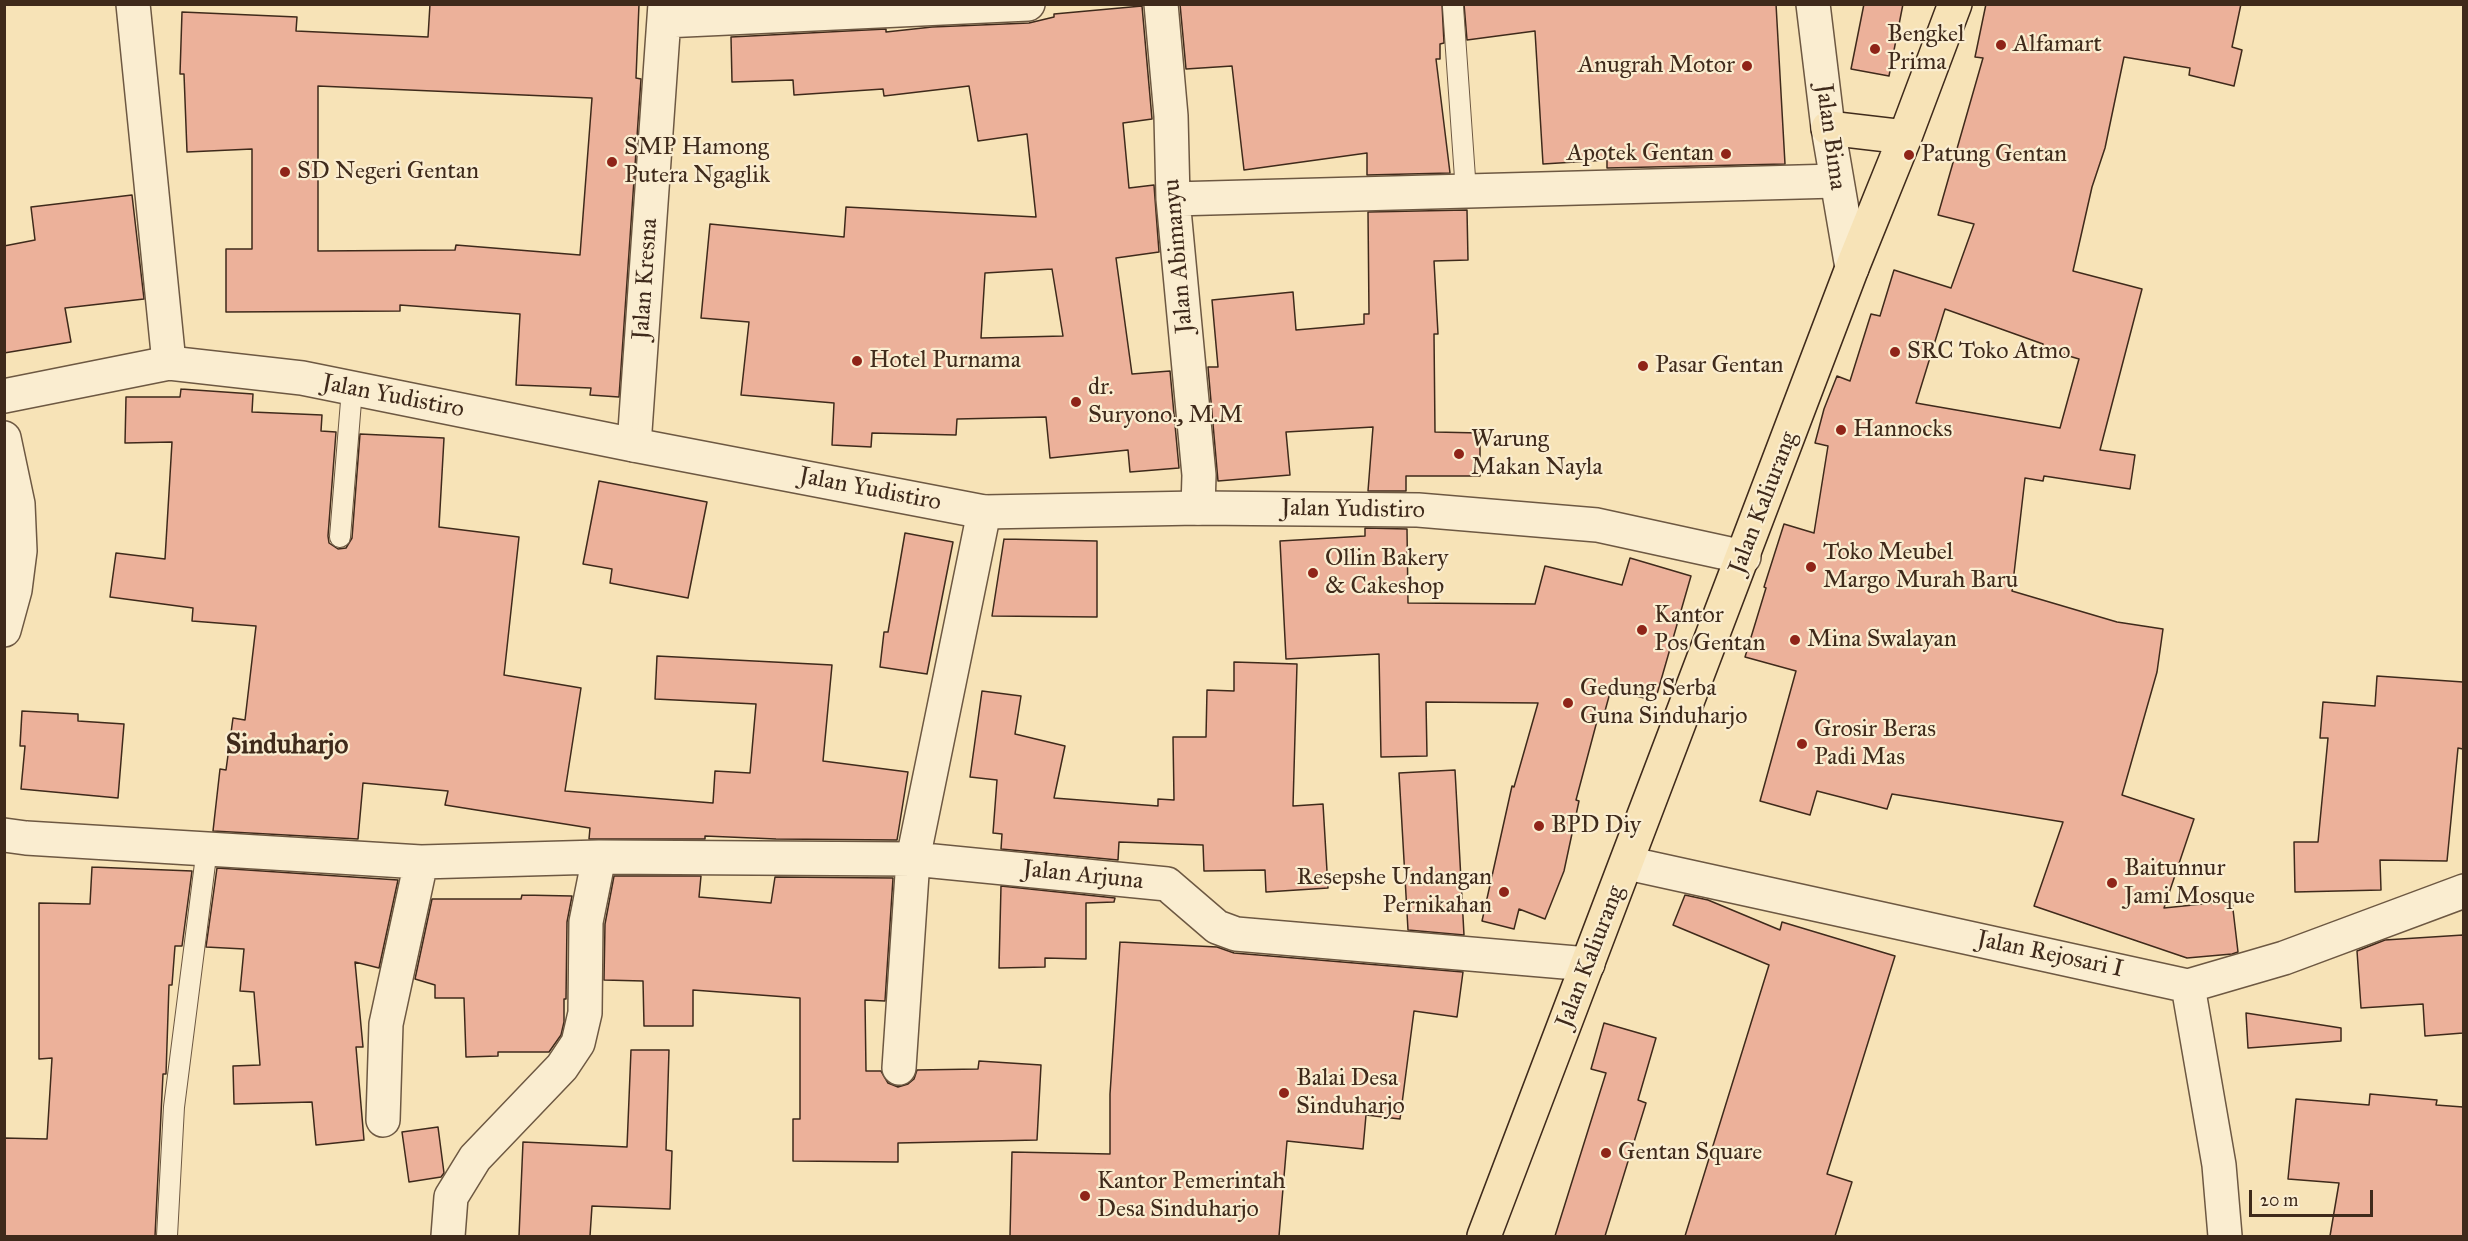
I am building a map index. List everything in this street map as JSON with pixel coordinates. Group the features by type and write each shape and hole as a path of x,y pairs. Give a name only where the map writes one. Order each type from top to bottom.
{"main road":[{"name":"Jalan Kaliurang","path":"1484,1236 1852,268 1955,4"},
{"path":"1828,128 1905,137"}],"street":[{"path":"133,4 169,363"},
{"path":"665,13 1028,4"},
{"name":"Jalan Abimanyu","path":"1161,4 1171,116 1173,200 1199,475 1198,508"},
{"name":"Jalan Bima","path":"1813,4 1828,128 1852,268"},
{"name":"Jalan Kresna","path":"634,445 665,13"},
{"path":"1173,200 1836,181"},
{"name":"Jalan Yudistiro","path":"4,396 169,363 302,378 984,512 1198,508 1418,510 1596,525 1744,557"},
{"path":"4,438 18,504 20,551 15,590 4,630"},
{"path":"899,1068 913,859 984,512"},
{"name":"Jalan Arjuna","path":"4,835 421,862 599,857 913,859 1167,884 1217,927 1236,934 1588,964"},
{"path":"448,1236 451,1197 475,1158 562,1067 578,1043 585,1013 586,922 599,857"},
{"path":"383,1120 386,1024 421,862"},
{"name":"Jalan Rejosari I","path":"1627,863 2188,986 2284,958 2463,891"},
{"path":"2188,986 2218,1165 2225,1236"}],"lane":[{"path":"1453,7 1466,192"},
{"path":"340,537 352,389"},
{"path":"167,1236 174,1107 207,848"}],"building":[{"path":"430,4 639,4 636,78 641,79 619,397 590,395 591,388 516,385 520,314 400,305 400,311 226,312 226,249 252,249 252,149 187,152 184,74 180,74 182,12 297,17 296,31 428,37","holes":["318,86 592,98 580,255 456,245 455,250 318,251"]},
{"path":"1180,4 1442,4 1444,43 1440,44 1440,59 1436,59 1450,173 1367,175 1367,153 1244,170 1232,66 1186,69"},
{"path":"1464,4 1776,4 1785,164 1607,168 1607,160 1543,164 1535,31 1467,40"},
{"name":"Bengkel Prima","path":"1864,4 1903,4 1889,76 1851,69"},
{"path":"1986,4 2241,4 2232,47 2242,50 2234,86 2189,75 2190,68 2124,57 2105,148 2092,187 2073,271 2142,289 2100,450 2135,455 2130,489 2044,476 2043,481 2025,478 2012,591 2117,622 2163,629 2157,672 2122,795 2194,819 2164,908 2232,901 2238,952 2232,954 2187,958 2034,906 2063,822 1892,794 1887,809 1817,791 1810,815 1760,801 1796,671 1745,657 1766,588 1764,587 1784,524 1814,533 1828,446 1815,443 1824,409 1837,376 1850,381 1871,314 1880,316 1894,270 1951,288 1974,224 1938,215 1983,58 1975,57","holes":["1945,309 2043,344 2042,348 2079,359 2060,428 1916,403"]},
{"path":"1142,6 1152,119 1123,123 1129,188 1154,185 1159,252 1116,258 1132,374 1170,371 1179,468 1130,472 1128,450 1050,458 1046,417 957,419 956,435 872,433 871,447 832,445 834,403 741,395 749,322 701,318 710,224 844,237 846,207 1036,217 1027,134 978,141 969,86 884,96 883,89 794,95 793,80 732,82 731,37 886,29 886,32 932,27 1029,23 1054,17 1054,14","holes":["1052,269 1063,336 981,338 985,273"]},
{"path":"132,195 144,299 65,308 71,342 4,353 4,246 35,240 31,207"},
{"path":"1467,210 1468,260 1434,261 1438,334 1434,334 1435,432 1480,433 1480,476 1406,476 1406,491 1368,491 1373,427 1286,432 1290,475 1218,481 1208,367 1218,367 1212,300 1293,292 1296,330 1364,324 1364,314 1369,314 1368,212"},
{"path":"181,389 253,394 252,412 322,415 321,431 336,432 328,536 329,543 338,549 346,548 352,538 360,434 444,438 439,527 519,537 504,675 581,688 565,791 713,803 715,771 750,773 756,704 655,699 657,656 832,665 823,761 908,772 897,840 705,836 705,839 589,839 590,828 445,805 448,791 363,783 358,839 213,831 220,769 226,770 233,718 245,720 256,626 192,621 193,608 110,597 116,553 165,559 172,442 125,443 126,397 180,397"},
{"path":"599,481 707,502 688,598 610,583 612,569 583,564"},
{"path":"1365,528 1407,529 1408,603 1535,604 1545,566 1622,585 1630,558 1691,576 1655,701 1611,689 1602,722 1597,721 1576,800 1579,801 1564,871 1545,919 1519,909 1514,929 1482,921 1512,786 1514,787 1538,703 1426,702 1427,756 1381,757 1379,654 1286,659 1280,541 1365,536"},
{"path":"905,533 953,542 927,674 880,667 884,632 888,632"},
{"path":"1004,539 1097,541 1097,617 992,616"},
{"path":"1234,662 1297,664 1293,806 1323,804 1328,888 1266,892 1265,870 1204,871 1203,845 1119,842 1118,860 1001,849 1002,834 993,833 997,780 970,777 982,691 1021,696 1015,734 1065,746 1054,798 1158,806 1158,799 1174,800 1173,737 1206,737 1207,690 1234,691"},
{"path":"2377,676 2463,682 2463,749 2458,748 2447,861 2380,860 2381,890 2295,892 2294,842 2318,842 2328,738 2320,738 2323,702 2375,706"},
{"path":"22,711 78,714 78,721 124,724 118,798 21,789 25,746 20,746"},
{"path":"1455,770 1464,935 1408,930 1399,773"},
{"path":"92,867 192,871 182,946 175,946 172,985 169,985 166,1074 163,1074 155,1236 4,1236 4,1138 47,1139 52,1058 39,1059 39,903 90,904"},
{"path":"217,868 398,880 379,968 355,962 363,1047 356,1047 364,1140 316,1145 312,1102 234,1104 233,1066 260,1065 254,992 240,991 244,949 206,947"},
{"path":"614,876 701,876 699,897 771,903 775,877 893,878 885,1001 865,1000 866,1071 881,1071 888,1083 898,1087 914,1079 917,1070 978,1069 979,1061 1041,1065 1037,1140 898,1143 898,1162 793,1161 793,1119 800,1119 800,998 693,990 693,1026 644,1026 643,981 604,980 605,924"},
{"path":"1001,886 1115,898 1114,902 1086,903 1086,959 1045,958 1045,967 999,968"},
{"path":"522,895 572,896 567,922 566,999 564,999 564,1022 561,1035 549,1052 498,1052 498,1056 466,1057 464,998 435,998 435,985 415,979 432,899 521,899"},
{"path":"1685,895 1708,900 1780,930 1782,922 1895,956 1827,1174 1852,1182 1835,1236 1685,1236 1769,965 1673,925"},
{"path":"2463,935 2463,1033 2425,1036 2423,1004 2361,1008 2357,951 2385,940"},
{"path":"1120,942 1217,947 1234,953 1463,972 1457,1017 1414,1011 1400,1119 1366,1115 1363,1149 1287,1141 1279,1236 1010,1236 1012,1152 1110,1154 1110,1094"},
{"path":"2246,1013 2341,1028 2341,1041 2248,1048"},
{"path":"1604,1023 1656,1038 1638,1100 1646,1103 1605,1236 1555,1236 1606,1073 1591,1069"},
{"path":"631,1050 669,1050 666,1150 672,1151 670,1209 592,1206 590,1236 519,1236 523,1142 627,1147"},
{"path":"2370,1094 2437,1100 2436,1105 2463,1107 2463,1236 2330,1236 2339,1183 2288,1179 2296,1099 2369,1105"},
{"path":"438,1127 444,1173 441,1177 409,1182 402,1132"}],"place":[{"name":"Alfamart","path":"2001,45"},
{"name":"Bengkel Prima","path":"1875,49"},
{"name":"Anugrah Motor","path":"1747,66"},
{"name":"Apotek Gentan","path":"1726,154"},
{"name":"Patung Gentan","path":"1909,155"},
{"name":"SMP Hamong Putera Ngaglik","path":"612,162"},
{"name":"SD Negeri Gentan","path":"285,172"},
{"name":"SRC Toko Atmo","path":"1895,352"},
{"name":"Hotel Purnama","path":"857,361"},
{"name":"Pasar Gentan","path":"1643,366"},
{"name":"dr. Suryono., M.M","path":"1076,402"},
{"name":"Hannocks","path":"1841,430"},
{"name":"Warung Makan Nayla","path":"1459,454"},
{"name":"Toko Meubel Margo Murah Baru","path":"1811,567"},
{"name":"Ollin Bakery & Cakeshop","path":"1313,573"},
{"name":"Kantor Pos Gentan","path":"1642,630"},
{"name":"Mina Swalayan","path":"1795,640"},
{"name":"Gedung Serba Guna Sinduharjo","path":"1568,703"},
{"name":"Grosir Beras Padi Mas","path":"1802,744"},
{"name":"BPD Diy","path":"1539,826"},
{"name":"Baitunnur Jami Mosque","path":"2112,883"},
{"name":"Resepshe Undangan Pernikahan","path":"1504,892"},
{"name":"Balai Desa Sinduharjo","path":"1284,1093"},
{"name":"Gentan Square","path":"1606,1153"},
{"name":"Kantor Pemerintah Desa Sinduharjo","path":"1085,1196"}],"district":[{"name":"Sinduharjo","path":"287,746"}]}
